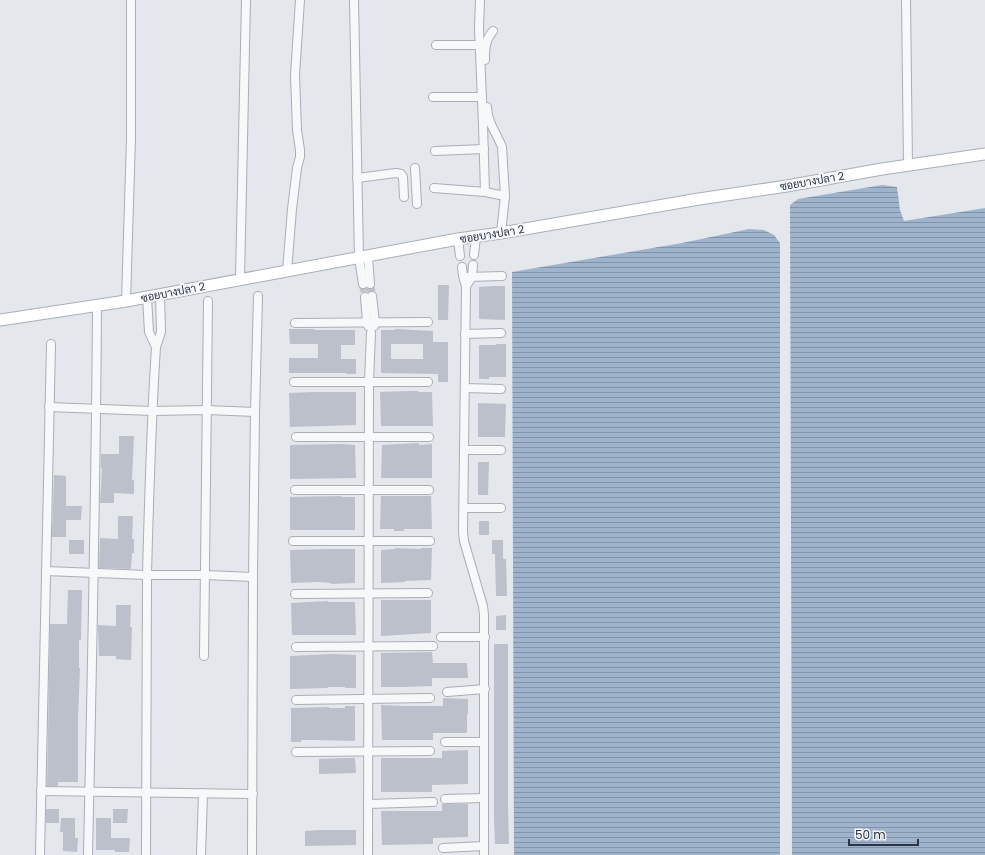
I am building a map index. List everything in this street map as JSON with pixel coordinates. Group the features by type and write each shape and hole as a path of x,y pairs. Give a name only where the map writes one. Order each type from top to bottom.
{"street":[{"path":"126,301 131,138 131,0"},
{"path":"240,279 246,0"},
{"path":"287,271 292,209 297,168 300,157 297,130 295,75 300,0"},
{"path":"354,0 357,178 363,257 367,284"},
{"path":"480,0 479,44 485,192"},
{"path":"906,0 908,165"},
{"path":"493,31 487,37 485,53 487,110 489,122 502,147 504,196 501,233"},
{"path":"436,45 479,44"},
{"path":"432,97 482,97"},
{"path":"435,152 484,149"},
{"name":"ซอยบางปลา 2","path":"0,320 126,301 458,239 908,165 985,154"},
{"path":"415,168 417,204"},
{"path":"357,178 401,174 403,177 404,197"},
{"path":"403,187 416,186"},
{"path":"434,188 485,192 504,196"},
{"path":"474,255 476,236"},
{"path":"458,239 460,256"},
{"path":"466,286 472,277 473,265"},
{"path":"462,267 462,276 466,286 463,532 464,541 483,606 485,637 484,855"},
{"path":"462,276 502,276"},
{"path":"146,855 147,575 152,411 156,347 161,332 160,294"},
{"path":"252,855 253,577 258,296"},
{"path":"368,296 371,322 368,541 368,855"},
{"path":"146,297 149,332 156,347"},
{"path":"204,656 208,301"},
{"path":"88,855 94,573 96,305"},
{"path":"295,323 428,322"},
{"path":"465,334 501,333"},
{"path":"40,855 51,344"},
{"path":"294,382 428,382"},
{"path":"465,388 501,389"},
{"path":"49,408 255,412"},
{"path":"296,437 428,437"},
{"path":"464,450 501,450"},
{"path":"295,490 429,490"},
{"path":"464,508 501,508"},
{"path":"293,541 430,541"},
{"path":"46,571 253,577"},
{"path":"295,594 428,592"},
{"path":"441,637 485,637"},
{"path":"296,647 433,646"},
{"path":"447,692 485,689"},
{"path":"296,700 430,698"},
{"path":"445,742 484,742"},
{"path":"296,752 430,751"},
{"path":"41,791 253,794"},
{"path":"201,855 203,793"},
{"path":"445,799 484,798"},
{"path":"368,804 434,802"},
{"path":"443,848 484,846"}],"water":[{"path":"882,185 897,187 900,210 904,221 985,208 985,855 792,855 790,205 798,199"},
{"path":"749,229 764,230 774,235 780,243 780,855 514,855 512,272 682,243"}],"building":[{"path":"438,285 449,285 448,320 438,320"},
{"path":"505,286 505,320 479,319 479,287"},
{"path":"289,329 355,330 355,345 341,345 341,359 356,359 356,374 289,373 289,358 318,358 318,344 290,344"},
{"path":"381,330 433,331 433,342 448,342 448,382 438,382 438,374 381,373","holes":["391,344 423,344 423,359 391,359"]},
{"path":"506,344 506,377 489,377 489,379 479,379 479,345"},
{"path":"356,392 356,425 290,427 289,393"},
{"path":"380,392 432,392 433,426 381,426"},
{"path":"478,403 506,404 505,437 478,437"},
{"path":"119,436 134,436 132,480 134,480 134,494 114,493 114,503 100,503 102,468 101,454 119,454"},
{"path":"419,443 419,445 432,444 432,478 381,478 382,445"},
{"path":"290,445 355,445 356,478 290,479"},
{"path":"478,462 489,462 488,495 478,495"},
{"path":"54,475 66,476 66,506 82,506 81,520 66,520 66,537 52,537"},
{"path":"381,496 431,496 432,529 404,529 404,531 394,531 394,529 380,529"},
{"path":"290,497 355,497 355,530 290,530"},
{"path":"118,516 133,516 132,539 134,539 134,553 132,553 131,569 99,568 100,538 118,539"},
{"path":"479,521 489,521 489,535 479,535"},
{"path":"69,540 84,540 84,554 69,554"},
{"path":"492,540 503,540 503,559 506,559 507,596 496,596 495,554 492,554"},
{"path":"395,548 432,548 431,580 381,583 381,550"},
{"path":"355,549 355,583 291,583 290,550"},
{"path":"68,590 82,590 81,640 79,640 78,782 58,782 58,786 47,786 50,624 67,624"},
{"path":"381,600 431,600 431,633 381,636"},
{"path":"328,601 355,602 356,635 292,635 291,603"},
{"path":"116,605 131,605 131,660 116,659 116,656 99,656 98,625 116,626"},
{"path":"506,615 506,630 496,630 496,616"},
{"path":"494,644 508,644 509,844 495,844"},
{"path":"432,652 433,663 467,663 468,678 432,678 432,686 381,687 381,653"},
{"path":"332,654 356,655 356,688 328,687 290,689 290,656"},
{"path":"443,698 468,699 467,733 433,733 433,740 382,740 381,705 443,706"},
{"path":"345,706 355,706 355,741 301,740 301,742 291,742 291,708 345,708"},
{"path":"468,750 468,784 432,785 432,792 381,792 381,758 442,758 442,751"},
{"path":"355,758 356,773 319,774 319,759"},
{"path":"442,804 468,804 468,837 433,838 433,844 382,845 381,811 442,811"},
{"path":"46,809 59,809 59,823 46,823"},
{"path":"113,809 128,809 127,823 113,823"},
{"path":"61,818 75,818 75,838 78,838 77,852 63,851 63,832 60,832"},
{"path":"96,818 111,818 111,838 130,838 129,852 96,850"},
{"path":"356,830 356,845 305,846 305,831"}],"tunnel":[{"path":"363,284 365,297"},
{"path":"370,284 372,296"}]}
